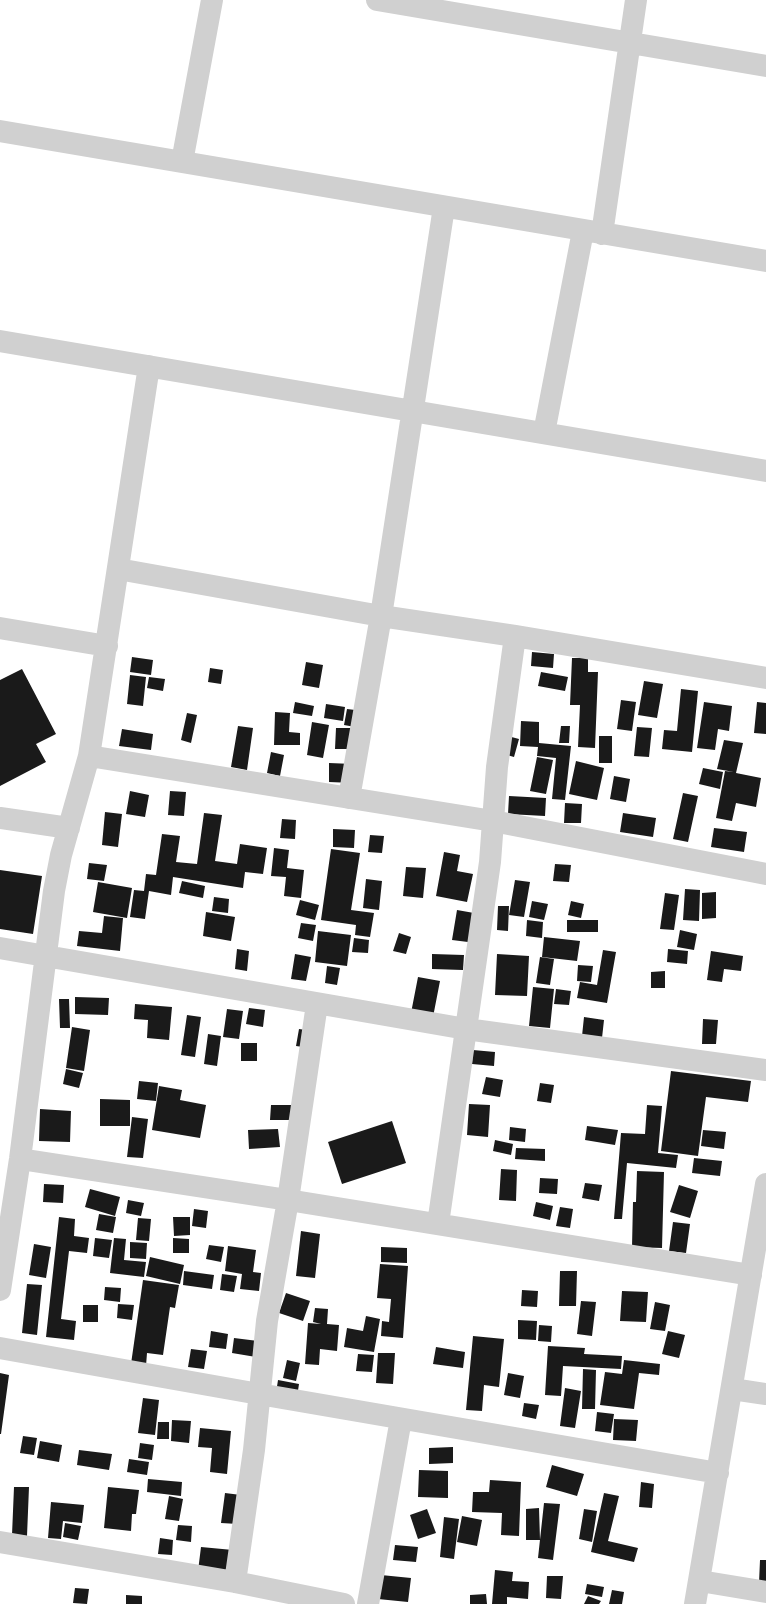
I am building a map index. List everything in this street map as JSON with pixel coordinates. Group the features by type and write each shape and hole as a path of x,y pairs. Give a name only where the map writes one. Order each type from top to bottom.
{"street":[{"path":"182,162 212,0"},
{"path":"377,0 483,9 630,42 766,66"},
{"path":"544,433 592,232 630,42 636,0"},
{"path":"0,131 766,261"},
{"path":"349,798 381,616 414,411 444,207"},
{"path":"0,341 766,471"},
{"path":"0,1290 20,1159 54,891 69,828 89,756 149,366"},
{"path":"118,569 381,616 515,636 766,678"},
{"path":"0,628 107,646"},
{"path":"438,1224 490,862 497,767 515,636"},
{"path":"89,756 493,820 766,874"},
{"path":"0,818 69,828"},
{"path":"0,948 466,1029 766,1070"},
{"path":"235,1582 252,1465 267,1321 288,1200 317,1004"},
{"path":"20,1159 288,1200 751,1275"},
{"path":"695,1604 766,1188"},
{"path":"0,1348 718,1473"},
{"path":"732,1389 766,1394"},
{"path":"368,1604 401,1419"},
{"path":"0,1542 235,1582 344,1604"},
{"path":"700,1581 766,1592"}],"building":[{"path":"532,652 554,654 553,668 531,666"},
{"path":"132,657 153,660 151,675 130,672"},
{"path":"572,658 588,658 588,672 598,672 595,748 578,747 580,705 570,705"},
{"path":"306,662 323,665 319,688 302,685"},
{"path":"210,668 223,670 221,684 208,682"},
{"path":"22,669 56,734 36,744 46,762 0,786 0,680"},
{"path":"541,672 568,677 565,691 538,686"},
{"path":"130,675 146,677 143,706 127,704"},
{"path":"149,677 165,679 163,691 147,688"},
{"path":"644,681 663,684 657,718 638,715"},
{"path":"681,689 698,691 692,752 662,749 664,730 677,731"},
{"path":"621,700 636,702 632,731 617,729"},
{"path":"295,702 314,706 312,716 293,713"},
{"path":"704,702 732,706 729,731 718,729 715,750 697,748"},
{"path":"757,702 766,703 766,734 754,733"},
{"path":"326,704 345,707 343,721 324,718"},
{"path":"347,709 364,711 361,728 344,725"},
{"path":"275,712 290,713 289,732 300,733 300,745 274,745"},
{"path":"187,713 197,715 191,743 181,740"},
{"path":"521,721 539,722 539,743 571,746 565,800 552,799 556,758 537,756 538,747 520,746"},
{"path":"312,722 329,725 323,758 307,755"},
{"path":"238,726 253,728 247,770 231,767"},
{"path":"561,726 570,726 569,743 559,743"},
{"path":"637,727 652,728 649,757 634,756"},
{"path":"336,728 356,728 356,749 335,749"},
{"path":"122,729 153,734 151,750 119,746"},
{"path":"504,735 519,739 514,757 500,753"},
{"path":"599,736 612,736 612,763 599,763"},
{"path":"724,740 743,743 736,773 761,778 756,807 736,803 732,821 716,818 725,771 734,772 717,769"},
{"path":"271,752 284,755 280,776 267,773"},
{"path":"537,757 553,760 546,794 530,791"},
{"path":"576,761 604,768 597,800 569,794"},
{"path":"329,763 353,764 353,783 329,782"},
{"path":"703,768 723,772 720,789 699,784"},
{"path":"614,776 630,779 626,802 610,799"},
{"path":"130,791 149,795 145,817 126,814"},
{"path":"170,791 186,792 184,816 168,815"},
{"path":"683,793 698,796 688,842 673,839"},
{"path":"509,796 546,798 545,816 508,814"},
{"path":"565,803 582,804 581,823 564,823"},
{"path":"105,812 122,814 118,847 102,845"},
{"path":"204,813 222,815 215,861 237,864 240,844 267,848 263,874 245,872 243,888 173,877 171,895 149,891 145,919 130,917 134,890 144,891 146,874 156,875 162,834 180,836 176,862 197,864"},
{"path":"623,813 656,818 653,837 620,832"},
{"path":"282,819 296,820 295,839 280,838"},
{"path":"714,828 747,832 744,852 711,847"},
{"path":"333,829 355,830 354,848 333,847"},
{"path":"370,835 384,836 382,853 368,852"},
{"path":"274,848 289,850 287,868 304,870 301,898 284,896 286,877 271,876"},
{"path":"331,849 360,853 351,910 374,913 370,937 355,935 356,925 321,920"},
{"path":"444,852 460,855 457,871 473,874 467,902 436,896"},
{"path":"89,863 107,865 104,881 87,879"},
{"path":"555,864 571,865 569,882 553,881"},
{"path":"406,867 426,868 423,898 403,896"},
{"path":"0,870 42,876 33,934 0,929"},
{"path":"366,879 382,881 379,910 363,908"},
{"path":"515,880 530,882 524,917 509,915"},
{"path":"182,881 205,886 203,898 179,893"},
{"path":"98,882 132,888 127,918 93,912"},
{"path":"685,889 700,890 699,921 683,920"},
{"path":"716,892 716,918 702,919 702,893"},
{"path":"665,893 679,895 674,930 660,929"},
{"path":"214,897 229,899 228,913 212,911"},
{"path":"300,900 319,905 315,920 296,915"},
{"path":"532,901 548,904 544,920 529,917"},
{"path":"571,901 584,904 581,918 568,915"},
{"path":"498,906 509,906 508,931 497,930"},
{"path":"457,910 474,913 468,942 452,940"},
{"path":"206,912 235,917 231,941 203,936"},
{"path":"104,916 123,918 120,951 77,946 79,931 102,933"},
{"path":"527,920 543,922 542,938 526,936"},
{"path":"567,920 598,920 598,932 567,932"},
{"path":"301,923 316,925 313,941 298,938"},
{"path":"680,930 697,934 694,950 677,947"},
{"path":"318,931 351,935 347,966 315,962"},
{"path":"399,933 411,937 406,954 393,951"},
{"path":"544,937 580,941 577,961 542,957"},
{"path":"354,938 369,940 368,953 352,952"},
{"path":"237,949 249,951 247,971 235,969"},
{"path":"668,949 688,951 687,964 667,962"},
{"path":"603,950 616,952 607,1003 577,998 580,982 597,985"},
{"path":"711,951 743,956 741,971 724,969 722,982 707,980"},
{"path":"295,954 311,957 306,981 291,979"},
{"path":"432,954 464,955 463,970 432,969"},
{"path":"497,954 529,956 527,996 495,995"},
{"path":"540,957 554,959 550,985 536,983"},
{"path":"578,965 593,966 591,982 577,981"},
{"path":"327,966 340,968 337,985 325,983"},
{"path":"665,971 665,988 651,988 651,972"},
{"path":"418,977 440,981 433,1017 411,1013"},
{"path":"533,987 554,989 550,1028 529,1026"},
{"path":"556,989 571,991 569,1005 554,1004"},
{"path":"75,997 109,998 108,1015 75,1014"},
{"path":"59,999 69,999 70,1028 60,1028"},
{"path":"135,1004 172,1007 169,1040 147,1038 148,1020 134,1019"},
{"path":"249,1008 265,1010 263,1027 246,1024"},
{"path":"227,1009 243,1011 239,1039 223,1037"},
{"path":"187,1015 201,1017 195,1057 181,1055"},
{"path":"584,1017 604,1020 602,1038 582,1036"},
{"path":"703,1019 718,1020 716,1044 702,1044"},
{"path":"72,1027 90,1030 84,1071 66,1068"},
{"path":"299,1029 313,1031 310,1048 296,1046"},
{"path":"208,1034 221,1036 217,1066 204,1064"},
{"path":"241,1043 257,1043 257,1061 241,1061"},
{"path":"473,1050 495,1052 494,1066 472,1064"},
{"path":"66,1069 83,1073 79,1088 63,1084"},
{"path":"671,1071 751,1081 748,1102 706,1097 698,1156 661,1151"},
{"path":"486,1077 503,1080 500,1097 482,1094"},
{"path":"139,1081 158,1083 156,1101 137,1099"},
{"path":"540,1083 554,1085 551,1103 537,1101"},
{"path":"159,1086 182,1090 180,1100 206,1105 200,1138 152,1130"},
{"path":"100,1099 130,1100 130,1126 100,1126"},
{"path":"469,1104 490,1105 488,1137 467,1135"},
{"path":"271,1105 302,1105 302,1120 270,1120"},
{"path":"647,1105 662,1106 658,1153 678,1155 676,1168 627,1163 622,1219 614,1219 621,1133 645,1134"},
{"path":"40,1109 71,1111 70,1142 39,1141"},
{"path":"132,1117 148,1119 143,1158 127,1157"},
{"path":"392,1121 406,1163 342,1184 328,1142"},
{"path":"587,1126 618,1130 615,1145 585,1140"},
{"path":"510,1127 526,1129 525,1142 509,1140"},
{"path":"278,1129 280,1147 249,1149 248,1130"},
{"path":"703,1130 726,1132 724,1149 701,1146"},
{"path":"495,1140 513,1144 511,1155 493,1151"},
{"path":"516,1148 545,1149 545,1161 515,1159"},
{"path":"694,1158 722,1161 720,1176 692,1173"},
{"path":"501,1169 517,1170 516,1201 499,1200"},
{"path":"637,1171 664,1172 662,1248 632,1247 633,1202 636,1202"},
{"path":"540,1178 558,1179 557,1194 539,1193"},
{"path":"585,1183 602,1185 599,1201 582,1198"},
{"path":"44,1184 64,1185 63,1203 43,1202"},
{"path":"679,1185 698,1191 690,1218 670,1212"},
{"path":"90,1189 120,1197 115,1216 85,1207"},
{"path":"128,1200 144,1203 141,1216 126,1213"},
{"path":"536,1202 553,1206 550,1220 533,1216"},
{"path":"560,1207 573,1209 570,1228 556,1226"},
{"path":"194,1209 208,1211 206,1228 192,1226"},
{"path":"99,1214 116,1217 113,1233 96,1230"},
{"path":"59,1217 75,1219 74,1236 89,1238 87,1253 69,1251 61,1319 76,1321 74,1340 46,1337"},
{"path":"173,1217 190,1217 190,1235 174,1236"},
{"path":"138,1218 151,1219 149,1241 136,1240"},
{"path":"673,1222 690,1224 686,1253 669,1251"},
{"path":"301,1231 320,1234 315,1278 296,1276"},
{"path":"95,1238 112,1240 109,1258 93,1256"},
{"path":"114,1238 126,1239 124,1260 146,1262 144,1277 110,1273"},
{"path":"173,1238 189,1239 189,1253 173,1253"},
{"path":"130,1242 147,1243 146,1259 130,1258"},
{"path":"34,1244 51,1247 46,1278 29,1275"},
{"path":"209,1245 224,1247 221,1262 206,1259"},
{"path":"228,1246 256,1250 253,1272 261,1273 259,1291 240,1289 242,1274 225,1271"},
{"path":"381,1247 407,1248 407,1263 381,1262"},
{"path":"150,1257 184,1265 180,1284 146,1276"},
{"path":"380,1264 408,1266 403,1338 381,1336 382,1321 389,1322 391,1299 377,1298"},
{"path":"184,1271 214,1275 212,1289 183,1285"},
{"path":"560,1271 577,1271 576,1306 559,1306"},
{"path":"222,1274 237,1276 234,1292 220,1290"},
{"path":"143,1280 179,1285 175,1308 170,1307 163,1355 147,1353 146,1366 131,1364"},
{"path":"27,1284 42,1285 37,1335 22,1333"},
{"path":"105,1287 121,1288 120,1302 104,1300"},
{"path":"522,1290 538,1291 537,1307 521,1306"},
{"path":"622,1291 648,1292 646,1322 620,1321"},
{"path":"286,1293 310,1301 303,1321 279,1313"},
{"path":"581,1301 596,1302 592,1336 577,1334"},
{"path":"655,1302 670,1305 665,1331 650,1329"},
{"path":"118,1304 134,1305 132,1320 117,1318"},
{"path":"83,1305 98,1305 98,1322 83,1322"},
{"path":"315,1308 328,1309 327,1324 339,1325 337,1351 320,1349 319,1365 305,1364 308,1323 321,1324 313,1322"},
{"path":"366,1316 380,1319 374,1352 344,1347 347,1328 363,1331"},
{"path":"518,1320 537,1321 536,1340 518,1339"},
{"path":"539,1325 552,1326 551,1342 538,1341"},
{"path":"211,1331 228,1334 226,1349 209,1347"},
{"path":"668,1331 685,1335 679,1358 662,1354"},
{"path":"473,1336 504,1339 499,1387 484,1385 482,1411 466,1410"},
{"path":"234,1338 258,1341 256,1357 232,1353"},
{"path":"548,1346 585,1348 584,1354 622,1356 621,1369 563,1366 561,1396 545,1395"},
{"path":"436,1347 465,1352 463,1368 433,1364"},
{"path":"191,1349 207,1351 204,1369 188,1367"},
{"path":"378,1353 395,1353 393,1384 376,1383"},
{"path":"358,1354 374,1355 372,1372 356,1371"},
{"path":"287,1360 300,1363 296,1381 283,1378"},
{"path":"624,1360 660,1364 659,1375 639,1373 634,1409 600,1405 605,1372 622,1374"},
{"path":"583,1369 596,1370 595,1409 582,1409"},
{"path":"0,1373 9,1375 1,1434 0,1434"},
{"path":"508,1373 524,1376 520,1398 504,1395"},
{"path":"278,1380 299,1384 297,1397 276,1393"},
{"path":"565,1388 581,1391 575,1428 560,1426"},
{"path":"143,1398 159,1400 155,1435 138,1433"},
{"path":"524,1403 539,1405 536,1419 522,1416"},
{"path":"597,1412 614,1414 611,1433 595,1431"},
{"path":"614,1419 638,1420 636,1441 613,1440"},
{"path":"172,1420 191,1421 189,1443 171,1441"},
{"path":"158,1422 169,1422 169,1439 157,1439"},
{"path":"200,1428 231,1431 227,1474 210,1472 212,1448 198,1447"},
{"path":"23,1436 37,1438 34,1455 20,1453"},
{"path":"40,1441 62,1445 59,1462 37,1458"},
{"path":"140,1443 154,1445 152,1460 138,1458"},
{"path":"453,1447 453,1463 429,1464 429,1448"},
{"path":"79,1450 112,1454 109,1470 77,1465"},
{"path":"129,1459 149,1462 147,1475 127,1472"},
{"path":"552,1465 584,1474 577,1496 546,1487"},
{"path":"419,1470 448,1471 448,1498 418,1497"},
{"path":"148,1479 182,1482 181,1496 147,1492"},
{"path":"490,1480 521,1482 519,1536 501,1535 502,1513 472,1512 473,1492 489,1492"},
{"path":"641,1482 654,1484 652,1508 639,1507"},
{"path":"14,1487 29,1487 27,1536 12,1535"},
{"path":"108,1487 139,1490 136,1514 132,1514 131,1531 104,1528"},
{"path":"225,1493 241,1495 238,1524 221,1523"},
{"path":"604,1493 619,1496 608,1541 638,1548 634,1562 591,1552"},
{"path":"169,1496 183,1499 179,1521 165,1519"},
{"path":"51,1502 84,1505 82,1523 63,1521 61,1539 48,1538"},
{"path":"544,1503 560,1504 553,1560 538,1558"},
{"path":"539,1508 540,1540 526,1540 526,1509"},
{"path":"427,1509 436,1533 418,1539 410,1515"},
{"path":"584,1509 597,1511 592,1542 579,1539"},
{"path":"462,1516 482,1520 477,1546 457,1542"},
{"path":"444,1517 459,1519 454,1559 440,1557"},
{"path":"65,1523 81,1526 78,1540 63,1537"},
{"path":"178,1525 192,1526 191,1542 176,1540"},
{"path":"160,1538 173,1540 172,1555 158,1554"},
{"path":"395,1545 418,1547 416,1562 393,1560"},
{"path":"201,1547 233,1550 230,1575 198,1571"},
{"path":"760,1560 766,1560 766,1583 759,1583"},
{"path":"495,1570 513,1572 512,1581 529,1582 528,1599 507,1597 507,1604 492,1604"},
{"path":"381,1575 411,1578 408,1602 378,1599"},
{"path":"547,1576 563,1576 561,1599 546,1598"},
{"path":"587,1584 604,1587 602,1597 585,1594"},
{"path":"75,1588 89,1589 87,1604 73,1603"},
{"path":"612,1590 624,1592 622,1604 609,1604"},
{"path":"486,1594 487,1604 470,1604 470,1595"},
{"path":"126,1595 142,1596 142,1604 126,1604"},
{"path":"588,1596 601,1601 599,1604 584,1604"}]}
